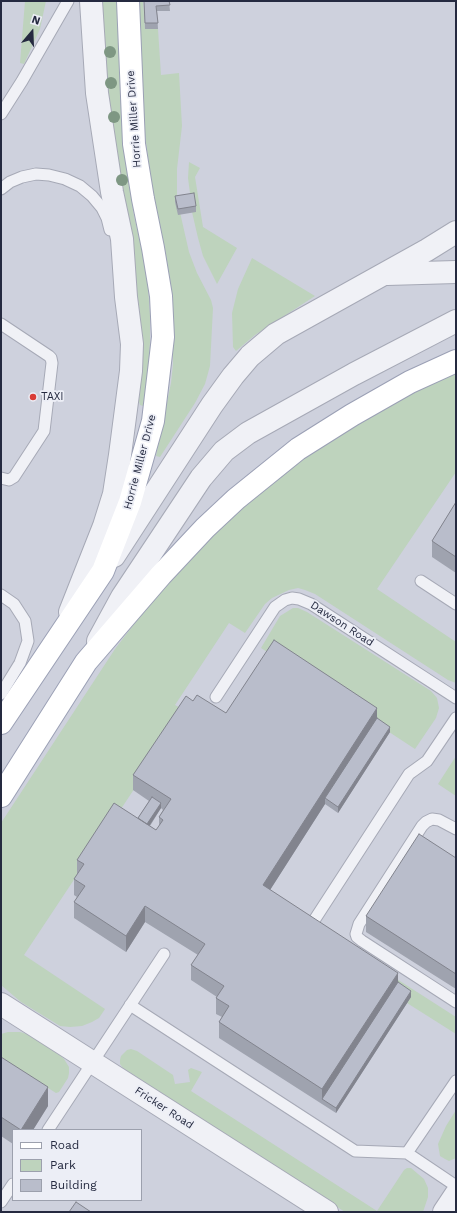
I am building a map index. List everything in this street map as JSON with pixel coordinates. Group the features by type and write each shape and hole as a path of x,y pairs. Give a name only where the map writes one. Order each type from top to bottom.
{"main road":[{"name":"Horrie Miller Drive","path":"1,723 104,571 130,502 153,421 163,336 161,296 153,248 142,199 134,144 128,1"},
{"path":"1,796 86,662 160,575 205,528 236,499 298,449 352,415 410,382 456,361"}],"street":[{"path":"61,636 104,526 114,494 131,372 132,344 126,297 122,239 112,192 96,93 91,1"},
{"path":"104,571 212,405 250,356 276,334 456,232"},
{"path":"384,274 456,272"},
{"path":"86,662 122,597 201,478 224,451 255,429 354,374 456,322"},
{"name":"Fricker Road","path":"1,1004 327,1212"},
{"path":"444,1212 456,1194"}],"lane":[{"path":"1,114 22,81 68,1"},
{"path":"1,188 22,177 36,174 65,179 80,186 92,196 102,208 107,218 126,297"},
{"path":"1,324 49,356 52,361 44,431 14,477 9,480 1,478"},
{"path":"421,581 456,604"},
{"path":"1,595 14,604 25,621 28,641 20,663 1,694"},
{"name":"Dawson Road","path":"216,697 275,608 285,600 292,598 300,599 311,604 456,698"},
{"path":"315,919 408,774 427,761 456,718"},
{"path":"456,829 446,822 432,819 422,826 359,924 356,934 362,941 456,1002"},
{"path":"49,1129 164,954"},
{"path":"130,1005 355,1152 407,1153 456,1186"},
{"path":"407,1153 456,1081"},
{"path":"1,1202 12,1186"}],"shaded area":[{"path":"1,1 456,1 456,1212 1,1212"}],"green space":[{"path":"25,1 46,1 40,29 24,64 20,63"},
{"path":"97,1 118,1 123,145 134,216 143,255 150,315 148,375 143,406 140,405 139,401 142,341 140,314 131,251 119,198"},
{"path":"139,1 143,1 145,29 158,29 161,75 179,73 182,126 177,169 177,199 189,252 197,273 211,300 213,308 210,366 205,384 195,403 160,457 156,456 171,383 173,364 172,310 170,280 154,199 144,128"},
{"path":"189,162 200,168 195,177 203,227 237,248 217,284 203,256 192,212 196,211 190,199 188,178"},
{"path":"252,258 315,296 255,335 236,351 233,347 232,313 238,289"},
{"path":"456,370 456,472 377,589 456,642 456,683 448,680 315,594 298,588 289,590 272,598 265,604 245,633 229,623 175,705 186,711 24,955 105,1009 99,1018 92,1022 82,1026 70,1027 60,1026 21,1002 1,985 1,823 115,649 163,586 204,541 285,470 358,419"},
{"path":"293,608 298,608 307,612 431,691 437,698 439,708 436,718 415,749 261,648 280,616"},
{"path":"456,756 456,796 438,784"},
{"path":"336,940 456,1017 456,1034 407,1003"},
{"path":"8,1032 20,1032 27,1034 64,1059 69,1067 69,1073 68,1078 59,1092 56,1093 40,1083 1,1076 1,1034"},
{"path":"131,1049 137,1051 173,1075 175,1084 190,1082 188,1070 191,1068 202,1072 191,1091 377,1211 404,1170 411,1168 424,1179 428,1188 428,1197 423,1212 345,1212 123,1068 120,1064 121,1056 127,1050"},
{"path":"456,1110 456,1158 449,1161 440,1156 438,1144 446,1126"}],"building":[{"path":"144,1 169,1 170,5 156,6 158,23 145,23"},
{"path":"194,193 196,206 178,209 175,196"},
{"path":"456,502 456,557 432,541"},
{"path":"274,640 377,708 263,885 398,973 322,1089 219,1022 229,1006 216,998 224,986 191,965 205,944 145,906 126,936 74,902 85,886 74,879 84,864 77,860 114,803 156,830 163,820 159,817 171,799 133,775 186,696 193,701 197,695 226,713"},
{"path":"377,718 390,727 338,807 325,798"},
{"path":"152,797 161,803 147,824 138,818"},
{"path":"419,834 456,858 456,974 366,916"},
{"path":"398,982 411,991 336,1108 322,1099"},
{"path":"1,1057 48,1087 22,1129 1,1117"},
{"path":"76,1202 91,1212 69,1212"}],"place":[{"name":"TAXI","path":"33,397"}]}
